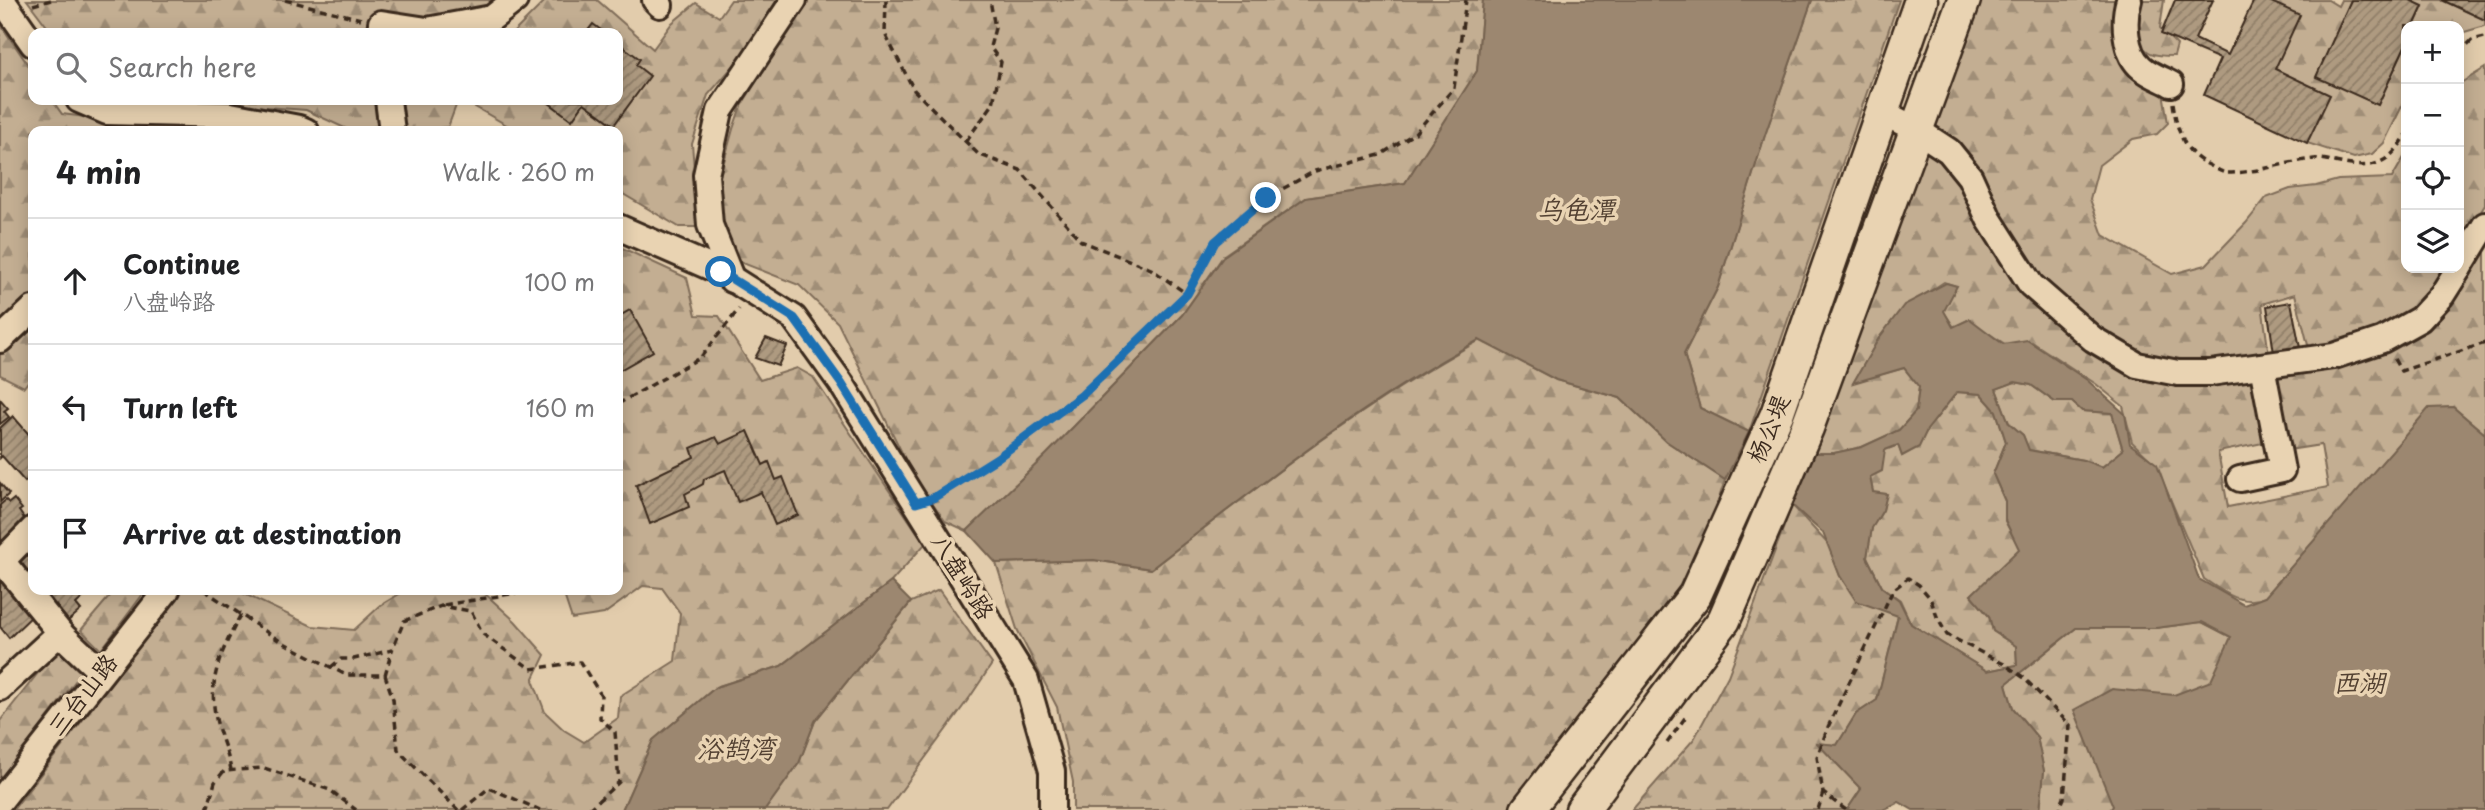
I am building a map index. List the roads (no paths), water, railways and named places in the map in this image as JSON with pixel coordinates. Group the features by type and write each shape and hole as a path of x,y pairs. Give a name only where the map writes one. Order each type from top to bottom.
{"main road":[{"name":"杨公堤","path":"1527,810 1695,595 1777,414 1921,0"},
{"name":"杨公堤","path":"1582,810 1724,620 1807,428 1964,0"}],"street":[{"path":"2,0 28,37"},
{"path":"438,28 492,18 515,0"},
{"path":"732,280 710,225 706,175 717,123 720,111 794,0"},
{"path":"2129,0 2124,15 2128,44 2140,67 2171,84"},
{"path":"380,19 418,28"},
{"path":"91,105 128,122 274,126"},
{"path":"389,105 391,126"},
{"path":"1882,112 1949,151 1970,177 1989,219 2031,285 2093,339 2137,365 2178,373 2210,373 2334,356 2382,340 2420,319 2442,295 2456,273"},
{"path":"2464,260 2485,225"},
{"name":"八盘岭路","path":"623,230 721,272 794,318 841,383 1026,680 1052,771 1052,810"},
{"path":"0,340 28,314"},
{"path":"2240,479 2282,470 2262,366"},
{"path":"28,534 2,561 28,593"},
{"path":"30,595 62,635 101,672"},
{"name":"三台山路","path":"0,801 163,595"},
{"path":"0,688 51,641 62,635"}],"water":[{"name":"乌龟潭","path":"1483,0 1812,0 1765,135 1718,287 1684,354 1700,408 1749,432 1725,480 1666,441 1620,398 1556,380 1479,340 1393,391 1352,419 1151,569 1094,560 996,563 967,531 1047,454 1182,315 1224,256 1306,198 1405,183 1477,71"},
{"name":"西湖","path":"1946,283 1957,286 1944,311 1953,327 1970,319 2003,344 2027,340 2087,380 2125,414 2130,444 2157,464 2199,579 2244,605 2265,597 2429,408 2453,407 2485,434 2485,810 2110,810 2113,806 2074,710 2112,689 2174,695 2211,681 2231,637 2202,622 2156,628 2076,628 2006,684 2013,708 2037,737 2044,771 2040,810 1913,810 1899,802 1883,810 1847,810 1861,789 1817,743 1837,745 1856,714 1877,700 1898,616 1856,601 1840,576 1823,533 1783,497 1806,453 1834,453 1862,447 1899,430 1916,411 1919,387 1904,368 1853,383 1879,338 1904,305","holes":["2015,382 2031,385 2055,402 2072,402 2082,411 2112,413 2123,450 2102,467 2083,460 2029,450 2023,435 2009,423 1996,389","1957,392 1981,394 1996,411 2006,442 1993,474 2005,501 2005,520 2019,549 1971,595 1989,616 1993,631 2016,646 2017,665 1987,671 1911,624 1899,600 1882,587 1867,557 1872,528 1883,510 1887,494 1873,492 1870,477 1882,471 1885,450 1898,445 1902,456 1919,447 1927,430"]},
{"name":"浴鹄湾","path":"891,582 911,602 815,721 799,763 765,810 622,810 653,740 716,687 781,666"}]}
